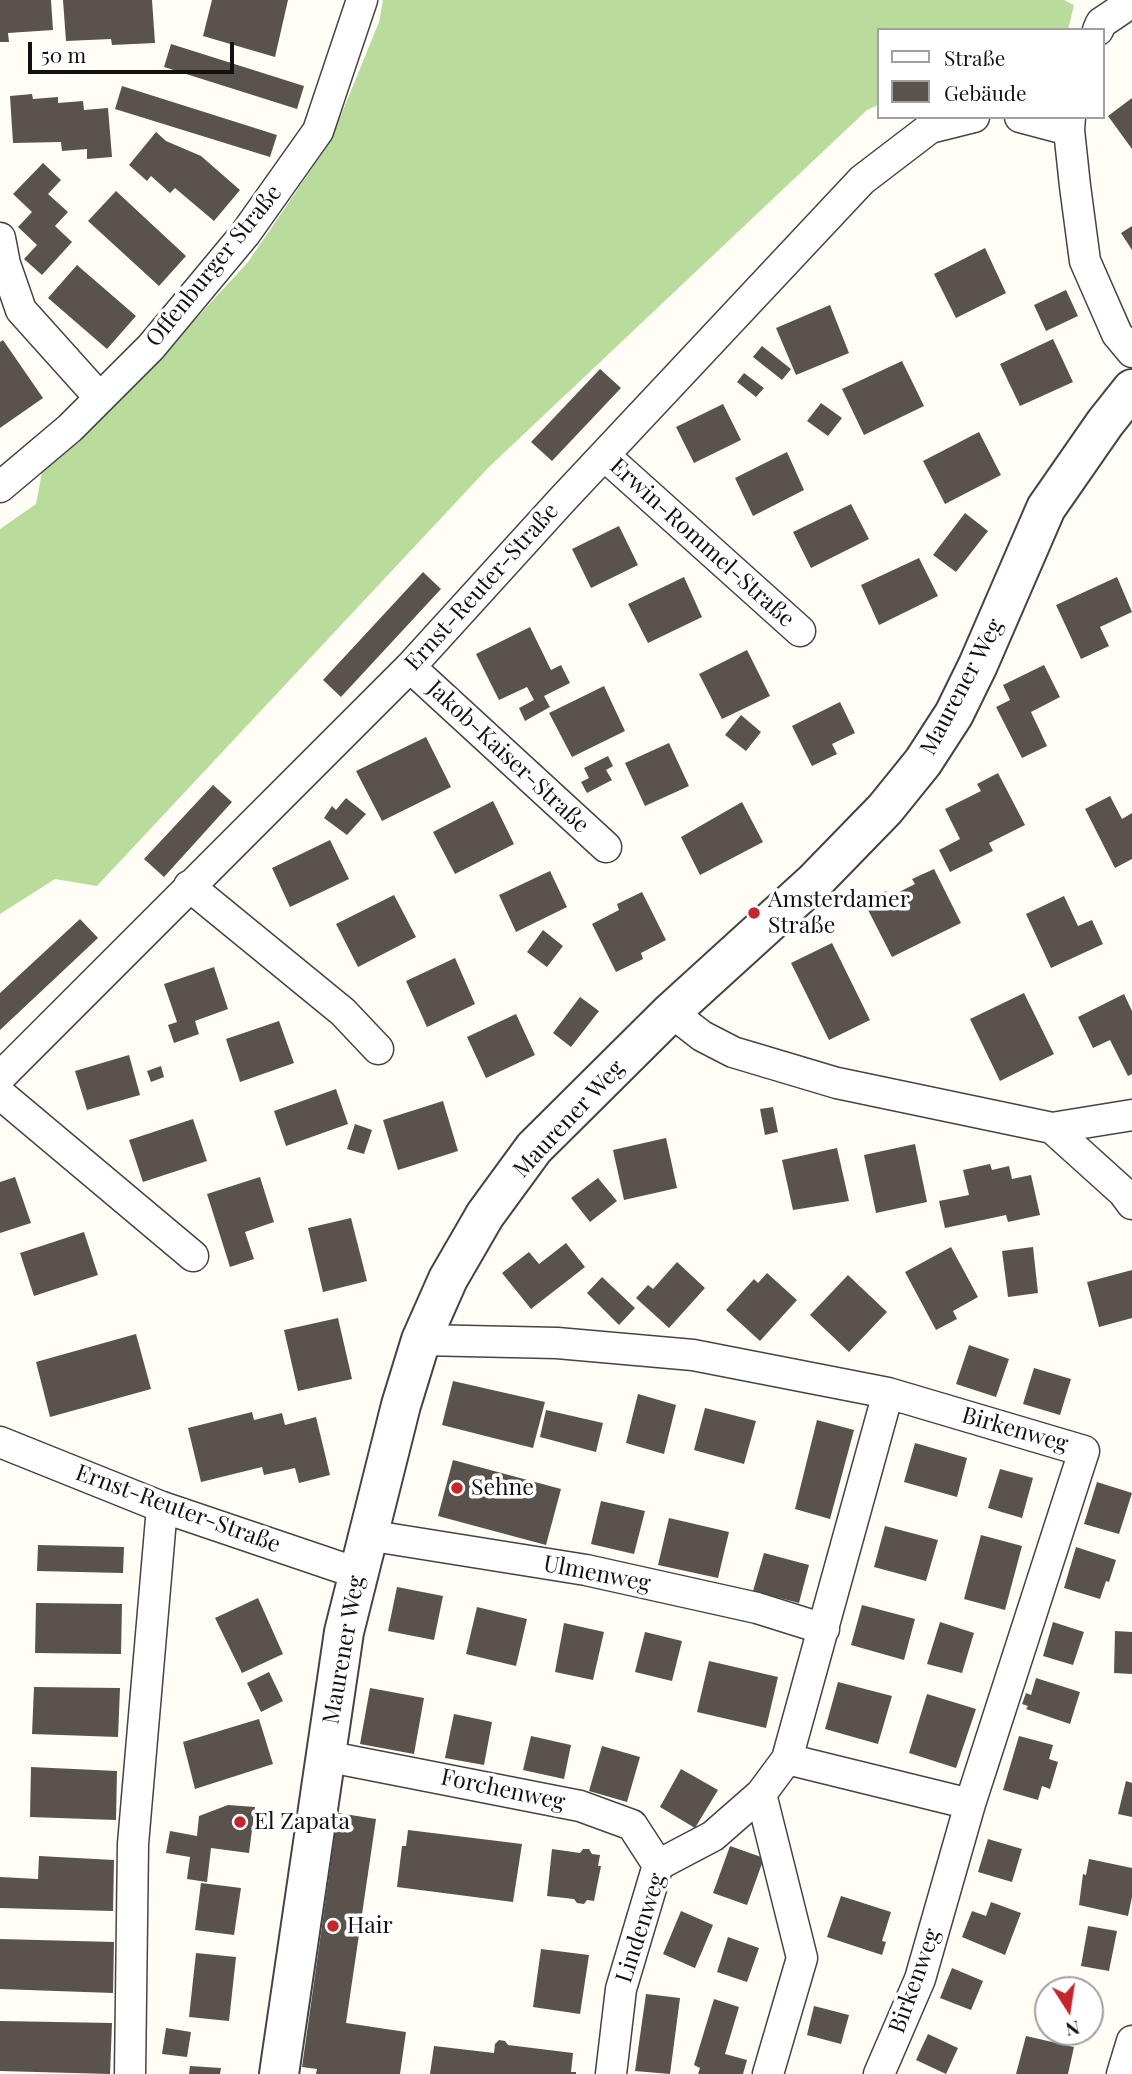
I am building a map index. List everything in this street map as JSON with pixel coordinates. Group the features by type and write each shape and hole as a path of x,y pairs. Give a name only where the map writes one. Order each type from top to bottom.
{"street":[{"name":"Offenburger Straße","path":"0,487 69,428 150,347 246,234 318,131 362,0"},
{"path":"1098,28 1101,23 1132,2"},
{"name":"Ernst-Reuter-Straße","path":"0,1077 410,667 862,180 930,128 966,119"},
{"path":"1034,119 1070,124 1085,261 1116,334 1132,352"},
{"path":"0,238 5,264 21,310 100,398"},
{"name":"Maurener Weg","path":"279,2074 344,1632 401,1405 421,1340 448,1279 485,1215 534,1148 671,1012 815,881 923,762 954,714 978,665 1046,508 1132,389"},
{"name":"Erwin-Rommel-Straße","path":"605,456 800,631"},
{"name":"Jakob-Kaiser-Straße","path":"410,667 606,847"},
{"path":"189,886 342,1012 378,1049"},
{"path":"671,1012 702,1037 733,1052 837,1083 1052,1128 1132,1115"},
{"path":"0,1094 193,1256"},
{"path":"1052,1128 1123,1192 1132,1204"},
{"name":"Birkenweg","path":"421,1340 557,1343 693,1355 888,1393 1084,1451 971,1804 920,1979 879,2074"},
{"name":"Lindenweg","path":"611,2074 621,1989 658,1866 713,1836 761,1794 788,1759 888,1393"},
{"name":"Ernst-Reuter-Straße","path":"0,1442 162,1507 357,1573"},
{"path":"130,2074 133,1844 162,1507"},
{"name":"Ulmenweg","path":"367,1535 586,1570 757,1608 824,1629"},
{"name":"Forchenweg","path":"325,1756 580,1806 632,1825 658,1866"},
{"path":"788,1759 971,1804"},
{"path":"761,1794 802,1958 768,2074"},
{"path":"1122,2074 1132,2040"}],"green space":[{"path":"383,0 1064,0 1074,5 1068,28 876,28 876,106 867,110 488,468 97,886 55,879 0,914 0,529 36,504 43,467 124,397 248,262 330,142 379,22"}],"building":[{"path":"0,0 51,0 53,30 8,33 9,42 0,42"},
{"path":"63,0 152,0 155,43 112,45 111,39 66,41"},
{"path":"212,0 288,0 275,57 203,36"},
{"path":"171,44 304,86 297,109 164,67"},
{"path":"122,86 277,135 270,157 115,109"},
{"path":"32,94 33,99 58,97 58,103 83,101 84,110 108,108 112,157 87,159 87,149 62,151 61,142 13,143 10,96"},
{"path":"1132,98 1132,149 1108,116"},
{"path":"156,132 166,141 201,156 240,190 214,221 175,188 170,193 151,176 147,181 129,165"},
{"path":"43,163 61,180 48,194 68,212 55,226 72,242 42,275 24,259 37,245 18,227 32,212 13,194"},
{"path":"116,191 186,256 159,286 88,221"},
{"path":"1132,226 1132,250 1121,233"},
{"path":"985,248 1006,293 956,318 934,274"},
{"path":"77,265 136,316 107,349 48,298"},
{"path":"1066,290 1078,316 1046,331 1034,305"},
{"path":"830,305 849,353 796,375 776,328"},
{"path":"1053,339 1073,382 1020,406 1000,364"},
{"path":"3,340 43,398 0,428 0,342"},
{"path":"762,346 791,369 782,380 753,357"},
{"path":"902,361 924,406 864,435 842,389"},
{"path":"600,369 621,388 552,461 531,442"},
{"path":"744,373 764,388 756,397 737,382"},
{"path":"821,403 842,418 828,436 807,421"},
{"path":"723,404 741,440 694,463 676,427"},
{"path":"979,432 1001,475 945,504 923,461"},
{"path":"787,452 804,490 753,516 735,478"},
{"path":"851,504 869,539 811,568 793,532"},
{"path":"965,513 988,531 956,572 933,555"},
{"path":"619,526 638,565 591,588 572,549"},
{"path":"919,558 938,596 879,625 861,585"},
{"path":"423,572 441,589 341,697 323,680"},
{"path":"684,577 702,617 648,643 628,604"},
{"path":"1117,577 1132,612 1100,627 1109,646 1081,659 1056,605"},
{"path":"530,627 551,670 561,665 570,683 544,696 550,707 525,721 519,708 534,700 527,687 499,700 476,654"},
{"path":"747,650 770,696 722,719 699,674"},
{"path":"1044,665 1060,697 1031,712 1047,746 1022,758 996,707 1010,700 1003,685"},
{"path":"604,686 625,731 572,757 549,713"},
{"path":"840,702 855,733 832,744 837,754 812,766 792,726"},
{"path":"741,715 761,732 746,751 725,735"},
{"path":"426,737 451,787 382,821 356,771"},
{"path":"669,743 689,786 645,806 625,763"},
{"path":"608,756 613,766 606,770 612,780 587,793 581,782 589,778 584,768"},
{"path":"998,773 1025,825 989,843 993,851 950,872 939,850 960,839 945,809 981,791 977,784"},
{"path":"213,785 232,802 164,877 144,859"},
{"path":"1110,796 1122,819 1132,813 1132,859 1115,868 1085,809"},
{"path":"346,798 366,814 347,835 324,818 332,806 336,810"},
{"path":"493,801 514,844 455,874 433,832"},
{"path":"742,802 763,842 700,875 681,837"},
{"path":"330,840 349,879 290,907 272,868"},
{"path":"934,869 961,923 892,957 864,902 886,891 889,897 915,884 912,879"},
{"path":"550,871 567,907 516,932 499,895"},
{"path":"642,892 666,940 641,953 643,959 616,972 592,924 619,910 617,904"},
{"path":"394,895 416,937 358,967 336,924"},
{"path":"1064,896 1078,926 1092,920 1103,944 1051,968 1026,914"},
{"path":"80,919 98,938 0,1030 0,993"},
{"path":"543,930 563,946 547,967 527,952"},
{"path":"832,943 870,1020 829,1040 791,963"},
{"path":"455,958 475,1004 427,1027 406,981"},
{"path":"214,967 228,1009 195,1021 199,1034 174,1043 168,1025 177,1022 164,984"},
{"path":"1024,993 1054,1054 1000,1081 970,1019"},
{"path":"1124,994 1132,1011 1132,1074 1128,1076 1110,1040 1093,1048 1078,1017"},
{"path":"580,997 599,1011 571,1047 553,1033"},
{"path":"516,1014 535,1055 486,1078 467,1037"},
{"path":"279,1021 294,1063 240,1082 226,1039"},
{"path":"129,1055 140,1095 87,1110 75,1071"},
{"path":"161,1066 164,1077 151,1082 147,1071"},
{"path":"336,1089 348,1124 286,1146 274,1111"},
{"path":"443,1101 458,1151 398,1170 383,1120"},
{"path":"773,1107 778,1132 765,1135 760,1109"},
{"path":"193,1119 207,1161 143,1182 129,1140"},
{"path":"355,1124 372,1130 364,1154 347,1149"},
{"path":"666,1138 677,1188 624,1200 613,1150"},
{"path":"915,1144 927,1202 876,1213 864,1155"},
{"path":"837,1148 849,1201 793,1210 782,1160"},
{"path":"990,1164 992,1170 1009,1166 1012,1179 1031,1175 1040,1215 1008,1222 1006,1215 945,1228 939,1201 969,1195 963,1170"},
{"path":"15,1177 31,1223 0,1233 0,1182"},
{"path":"260,1177 274,1222 245,1232 254,1259 230,1267 207,1194"},
{"path":"598,1178 617,1201 590,1222 571,1198"},
{"path":"351,1218 367,1281 323,1292 308,1228"},
{"path":"84,1232 98,1275 34,1296 20,1253"},
{"path":"566,1243 585,1267 531,1309 502,1273 529,1252 539,1264"},
{"path":"951,1247 978,1297 953,1311 957,1319 936,1330 905,1272"},
{"path":"1033,1247 1038,1293 1008,1297 1002,1251"},
{"path":"677,1262 705,1288 669,1328 636,1298 648,1285 653,1289"},
{"path":"1132,1270 1132,1318 1099,1327 1087,1282"},
{"path":"767,1273 797,1300 760,1341 726,1310 754,1279 758,1283"},
{"path":"848,1275 887,1312 849,1352 810,1315"},
{"path":"602,1277 635,1308 619,1325 587,1293"},
{"path":"338,1318 352,1379 298,1391 284,1330"},
{"path":"136,1334 151,1389 50,1417 36,1362"},
{"path":"969,1345 1009,1359 996,1397 956,1384"},
{"path":"1034,1368 1071,1379 1060,1415 1023,1404"},
{"path":"453,1381 545,1402 533,1448 442,1425"},
{"path":"638,1394 676,1405 664,1454 626,1443"},
{"path":"705,1408 756,1421 744,1464 694,1450"},
{"path":"546,1410 603,1423 596,1452 540,1437"},
{"path":"252,1412 254,1420 282,1413 285,1425 316,1417 330,1475 299,1483 295,1468 264,1475 262,1467 201,1482 188,1428"},
{"path":"817,1420 854,1430 830,1519 795,1509"},
{"path":"915,1443 967,1458 957,1497 904,1482"},
{"path":"453,1460 561,1489 546,1545 438,1516"},
{"path":"1000,1469 1033,1478 1022,1518 988,1508"},
{"path":"1097,1482 1132,1493 1119,1534 1084,1524"},
{"path":"601,1501 645,1511 634,1554 591,1544"},
{"path":"669,1518 729,1532 718,1578 658,1565"},
{"path":"885,1526 938,1540 926,1581 874,1567"},
{"path":"981,1535 1022,1546 1005,1610 964,1599"},
{"path":"38,1545 124,1547 123,1573 37,1571"},
{"path":"1076,1547 1116,1560 1100,1599 1064,1588"},
{"path":"764,1553 809,1565 799,1603 753,1591"},
{"path":"397,1587 443,1596 434,1640 388,1631"},
{"path":"258,1598 283,1654 242,1673 215,1618"},
{"path":"36,1603 122,1604 121,1654 35,1653"},
{"path":"862,1605 915,1619 904,1660 851,1645"},
{"path":"477,1607 527,1619 516,1666 466,1654"},
{"path":"940,1622 974,1633 962,1673 927,1664"},
{"path":"1053,1622 1084,1632 1073,1665 1043,1656"},
{"path":"564,1623 604,1632 593,1680 555,1672"},
{"path":"1115,1631 1132,1632 1132,1674 1114,1673"},
{"path":"645,1632 682,1641 672,1681 635,1672"},
{"path":"709,1661 778,1677 766,1728 697,1712"},
{"path":"269,1672 283,1701 261,1712 247,1683"},
{"path":"1036,1678 1080,1692 1070,1724 1026,1709 1028,1706 1022,1704 1026,1693 1031,1695"},
{"path":"838,1682 892,1696 878,1744 825,1729"},
{"path":"34,1687 120,1688 118,1737 32,1734"},
{"path":"370,1688 424,1698 414,1754 360,1744"},
{"path":"927,1694 976,1709 956,1768 909,1753"},
{"path":"454,1714 492,1722 484,1765 445,1758"},
{"path":"259,1719 273,1764 195,1789 183,1742"},
{"path":"531,1736 571,1745 564,1779 523,1770"},
{"path":"1019,1736 1053,1745 1049,1759 1058,1762 1050,1789 1042,1786 1038,1800 1003,1790"},
{"path":"602,1746 640,1757 627,1802 589,1791"},
{"path":"31,1767 117,1771 116,1820 30,1817"},
{"path":"681,1769 718,1790 695,1828 660,1807"},
{"path":"1126,1781 1132,1783 1132,1817 1118,1814"},
{"path":"228,1805 255,1807 249,1853 211,1848 207,1882 187,1879 190,1857 166,1853 170,1831 197,1836 199,1816"},
{"path":"338,1813 376,1819 346,2023 406,2032 400,2074 316,2074 317,2069 302,2067"},
{"path":"408,1830 522,1844 513,1902 397,1887 402,1846 406,1846"},
{"path":"988,1839 1022,1849 1012,1882 978,1872"},
{"path":"730,1846 764,1858 747,1905 713,1893"},
{"path":"552,1849 580,1853 583,1849 589,1849 592,1854 600,1855 598,1866 601,1866 594,1901 587,1900 584,1904 577,1903 574,1899 547,1896"},
{"path":"39,1856 114,1860 113,1911 0,1908 0,1877 38,1879"},
{"path":"1089,1859 1132,1868 1132,1897 1128,1916 1079,1905 1083,1874 1086,1875"},
{"path":"201,1883 241,1888 234,1935 195,1930"},
{"path":"841,1896 891,1912 882,1941 886,1942 882,1955 827,1937"},
{"path":"991,1902 1021,1913 1005,1955 962,1937 972,1911 986,1916"},
{"path":"681,1911 713,1925 695,1968 663,1954"},
{"path":"1088,1926 1117,1931 1109,1971 1081,1966"},
{"path":"728,1937 759,1948 747,1982 717,1972"},
{"path":"0,1939 114,1942 113,1993 0,1989"},
{"path":"541,1949 589,1955 580,2014 533,2007"},
{"path":"196,1953 236,1957 229,2021 189,2017"},
{"path":"952,1968 983,1981 971,2010 940,1998"},
{"path":"646,1994 680,1998 670,2074 635,2071"},
{"path":"714,1999 739,2007 725,2054 747,2060 743,2074 698,2074 700,2068 694,2065"},
{"path":"814,2006 849,2015 841,2044 807,2035"},
{"path":"0,2021 112,2023 110,2074 0,2071"},
{"path":"166,2028 191,2032 187,2057 162,2054"},
{"path":"928,2034 958,2048 946,2074 916,2060"},
{"path":"1026,2036 1034,2038 1034,2046 1074,2047 1068,2074 1016,2074"},
{"path":"499,2040 508,2045 573,2053 571,2072 576,2074 430,2074 434,2046 494,2053 495,2044"},
{"path":"190,2066 221,2068 220,2074 189,2074"}],"place":[{"name":"Amsterdamer Straße","path":"754,913"},
{"name":"Sehne","path":"457,1488"},
{"name":"El Zapata","path":"240,1822"},
{"name":"Hair","path":"333,1926"}]}
